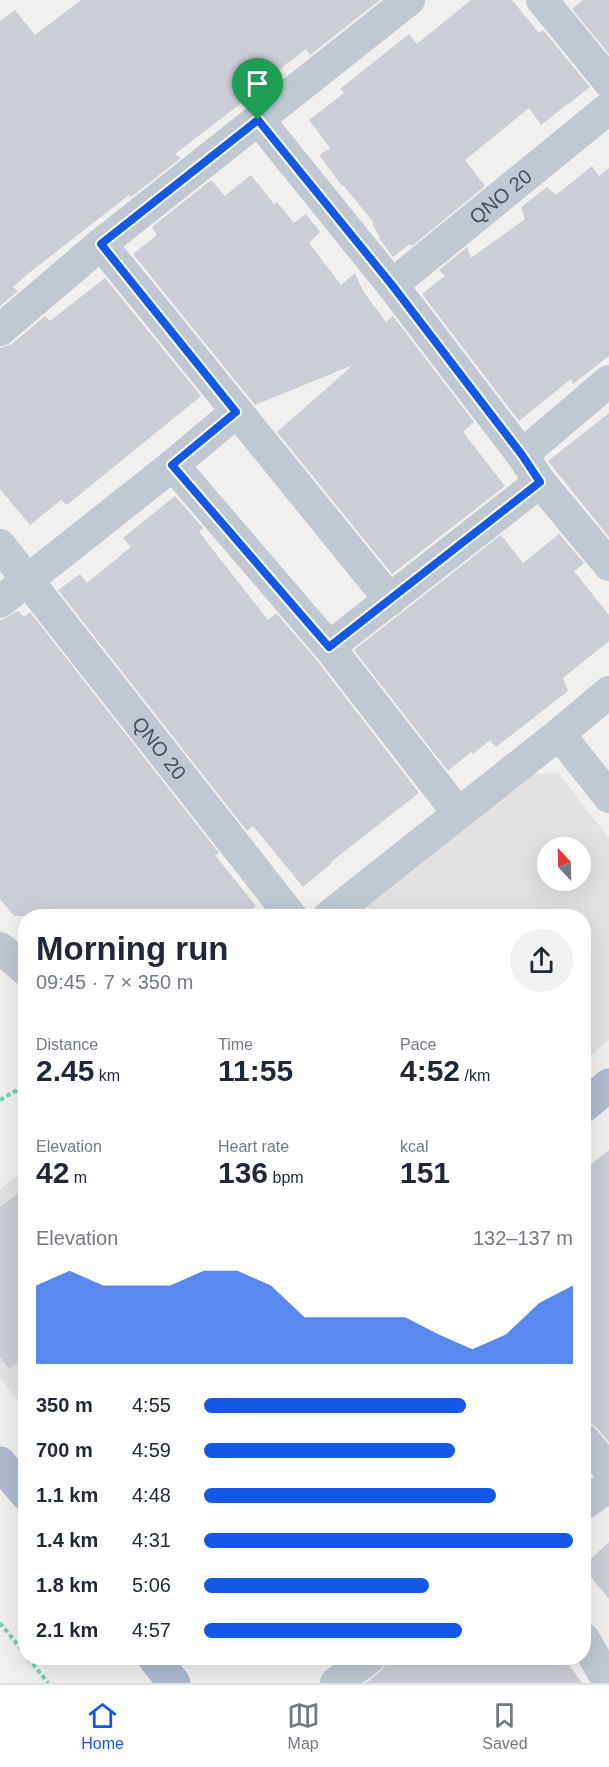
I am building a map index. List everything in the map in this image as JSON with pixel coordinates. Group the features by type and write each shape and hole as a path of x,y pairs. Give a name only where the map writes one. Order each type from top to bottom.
{"main road":[{"path":"591,1100 609,1085"},
{"path":"0,1462 18,1484"},
{"path":"160,1665 174,1683"}],"street":[{"path":"0,330 101,244 410,0"},
{"path":"542,0 609,82"},
{"name":"QNO 20","path":"392,285 609,108"},
{"path":"258,120 392,285 522,455 540,482 609,565"},
{"path":"101,244 390,600"},
{"path":"522,455 609,381"},
{"path":"0,602 236,412"},
{"path":"172,465 329,647 458,813"},
{"path":"329,647 540,482"},
{"name":"QNO 20","path":"0,545 286,909"},
{"path":"337,909 609,692"},
{"path":"559,734 609,797"},
{"path":"0,948 18,963"},
{"path":"591,1448 609,1470"},
{"path":"591,1499 609,1486"},
{"path":"591,1652 609,1683"},
{"path":"336,1683 360,1665"}],"path":[{"path":"0,1100 18,1089"},
{"path":"0,1623 18,1645"},
{"path":"34,1665 48,1683"}],"shaded area":[{"path":"558,773 609,838 609,1040 591,1055 591,909 355,909 527,774"},
{"path":"18,1175 18,1401 0,1378 0,1189"}],"building":[{"path":"81,0 380,0 310,55 306,49 266,80 270,84 175,154 181,158 131,197 129,195 29,273 13,287 18,291 0,306 0,21 15,10 35,35"},
{"path":"471,0 512,0 539,33 543,30 590,87 541,125 529,108 465,160 485,186 412,246 410,244 393,257 379,238 372,224 374,223 319,155 330,148 309,120 344,93 340,89 409,34 417,44"},
{"path":"583,0 609,0 609,54 572,9"},
{"path":"592,166 599,176 609,168 609,356 573,384 571,379 519,421 422,294 445,276 439,270 467,247 471,258 525,219 521,207 547,187 556,195"},
{"path":"251,175 274,204 277,202 294,223 306,214 320,232 309,243 341,285 355,273 363,291 386,322 393,316 474,422 463,432 505,486 392,574 277,432 353,365 255,405 133,254 157,235 152,227 211,180 225,196"},
{"path":"105,278 201,396 67,505 61,500 30,525 0,489 0,348 12,344 45,316 50,321"},
{"path":"609,413 609,537 548,461"},
{"path":"175,496 203,528 199,532 268,620 276,613 315,658 419,793 303,887 253,826 247,831 58,590 80,574 87,583 131,547 123,538"},
{"path":"559,534 584,563 574,571 609,615 609,641 563,678 568,691 496,747 490,740 448,771 354,650 501,535 523,563"},
{"path":"18,611 24,617 30,612 219,853 215,855 256,906 253,909 18,909 18,916 14,916 0,899 0,621"},
{"path":"609,1150 609,1442 591,1423 591,1164"},
{"path":"18,1193 18,1362 9,1369 0,1357 0,1207"},
{"path":"609,1542 609,1599 591,1577 591,1559"},
{"path":"385,1665 569,1665 582,1683 366,1683"}],"route":[{"path":"258,120 392,285 522,455 540,482 329,647 172,465 236,412 101,244 258,120"}]}
